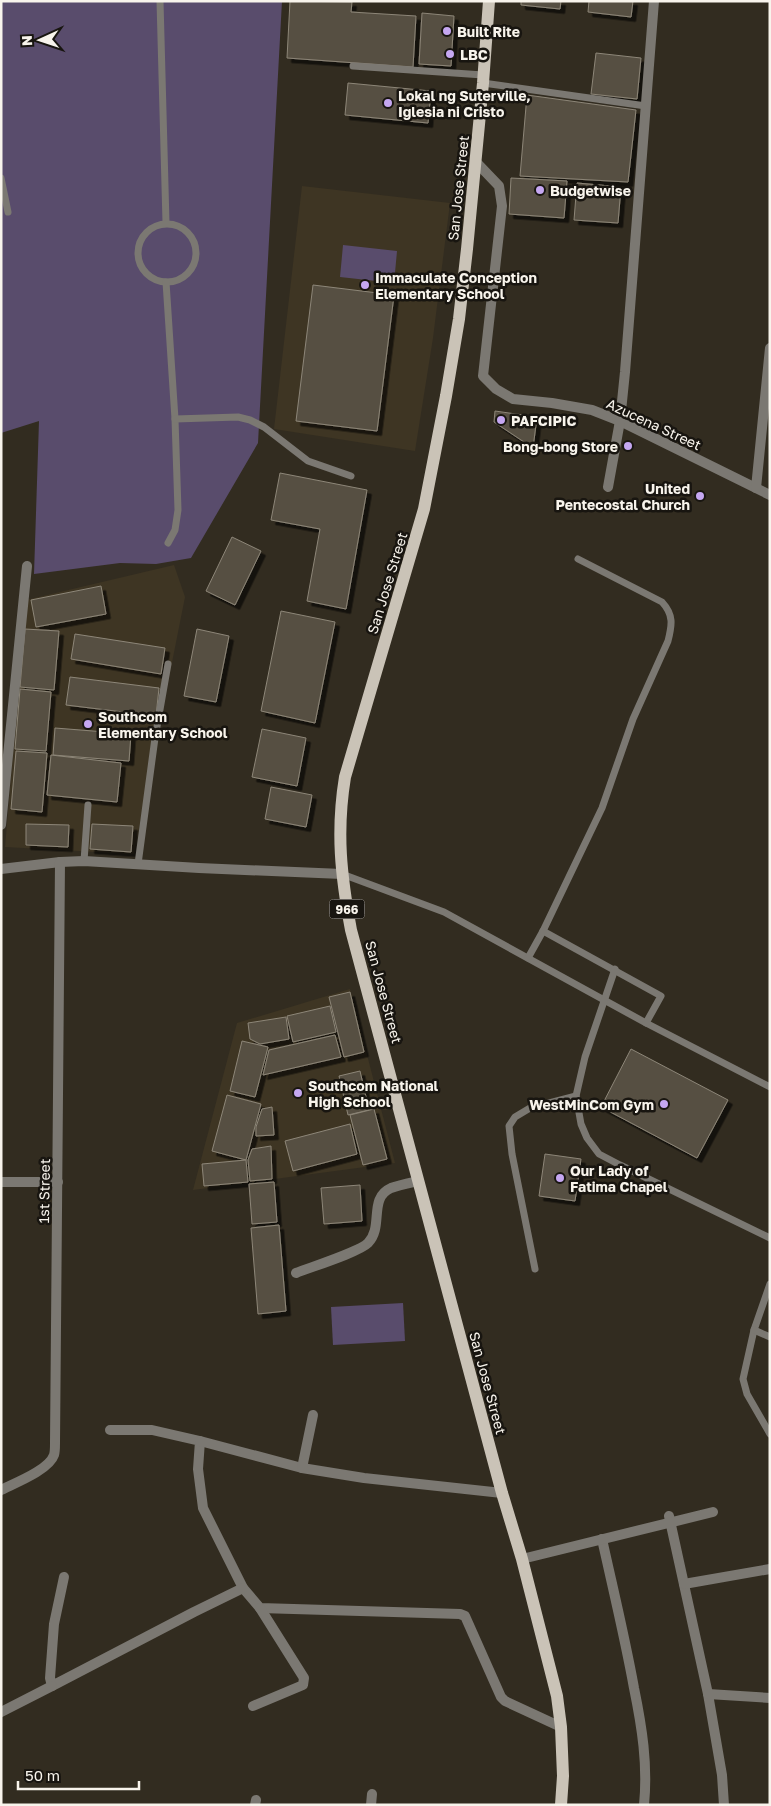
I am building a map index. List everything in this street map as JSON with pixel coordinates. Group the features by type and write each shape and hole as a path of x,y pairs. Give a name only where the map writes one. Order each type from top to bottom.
{"main road":[{"name":"San Jose Street","path":"489,1 476,162 459,319 424,510 345,777 340,808 342,874 351,930 502,1493 522,1559 557,1696 561,1727 563,1776 561,1805"}],"street":[{"path":"608,488 620,421 654,1"},
{"name":"Azucena Street","path":"476,162 499,186 502,206 483,376 496,389 513,399 592,410 620,421 770,495"},
{"path":"756,488 770,348"},
{"path":"1,825 27,566"},
{"path":"1,869 84,861 342,874"},
{"name":"1st Street","path":"1,1490 40,1470 54,1456 60,862"},
{"path":"296,1272 358,1249 368,1243 377,1225 378,1204 384,1192 418,1181"},
{"path":"1,1182 58,1182"},
{"path":"302,1468 313,1415"},
{"path":"110,1430 152,1430 302,1468 373,1480 502,1493"},
{"path":"200,1441 198,1469 203,1508 243,1588 260,1608 305,1682 303,1685 253,1706"},
{"path":"522,1559 602,1539 669,1519 713,1512"},
{"path":"669,1519 708,1694 722,1775 724,1805"},
{"path":"602,1539 626,1642 642,1730 647,1781 644,1805"},
{"path":"684,1584 770,1569"},
{"path":"52,1686 50,1678 54,1624 64,1577"},
{"path":"1,1712 185,1616 243,1588"},
{"path":"260,1608 460,1614 465,1616 501,1697 505,1701 561,1727"},
{"path":"708,1694 770,1698"}],"lane":[{"path":"160,1 166,223"},
{"path":"353,66 483,79 646,106"},
{"path":"1,178 8,212"},
{"path":"166,223 179,226 189,234 195,246 195,259 189,271 179,279 166,282 154,279 144,271 138,259 138,246 144,235 154,226 166,223"},
{"path":"166,282 175,420 178,510 176,530 168,543"},
{"path":"175,420 238,417 250,420 264,427 308,461 352,476"},
{"path":"528,958 543,931 602,808 633,718 668,641 671,630 672,618 662,602 578,559"},
{"path":"138,864 155,738 168,664"},
{"path":"84,861 88,805"},
{"path":"342,874 444,912 603,1000 770,1087"},
{"path":"543,931 661,996 646,1023"},
{"path":"615,969 585,1057 576,1096 581,1124 588,1138 599,1154 628,1170 770,1238"},
{"path":"535,1269 512,1154 509,1126 515,1117 530,1108 576,1096"},
{"path":"770,1284 754,1330 743,1379 747,1394 770,1434"},
{"path":"754,1330 770,1337"}],"shaded area":[{"path":"1,1 282,1 258,443 191,558 156,564 120,563 34,574 39,421 1,433"},
{"name":"Immaculate Conception Elementary School","path":"302,186 450,203 433,338 415,451 274,429"},
{"path":"343,245 397,251 394,283 340,277"},
{"name":"Southcom Elementary School","path":"174,565 185,597 134,854 5,847 26,600"},
{"name":"Southcom National High School","path":"350,989 395,1163 193,1190 237,1023"},
{"path":"403,1303 405,1341 333,1345 331,1307"}],"building":[{"path":"290,1 352,2 351,12 416,16 413,67 287,58"},
{"path":"521,1 561,1 560,9 521,5"},
{"path":"589,1 633,1 631,17 588,12"},
{"path":"422,13 454,16 451,66 419,64"},
{"path":"596,53 641,58 637,99 591,94"},
{"name":"Lokal ng Suterville, Iglesia ni Cristo","path":"348,83 431,91 428,123 345,115"},
{"path":"527,95 636,110 628,182 520,176"},
{"path":"511,178 567,181 564,218 509,214"},
{"path":"577,183 621,187 618,223 574,220"},
{"path":"313,285 394,295 377,431 296,421"},
{"path":"495,411 537,417 533,448 494,422"},
{"path":"280,473 367,490 346,609 307,601 320,529 271,520"},
{"path":"232,537 261,551 235,605 206,591"},
{"path":"101,586 106,614 36,627 31,600"},
{"path":"281,611 335,622 315,723 261,711"},
{"path":"25,629 59,631 54,690 20,687"},
{"path":"197,629 229,636 216,702 184,696"},
{"path":"75,634 165,648 161,674 71,659"},
{"path":"70,677 159,688 156,716 66,705"},
{"path":"20,689 51,692 46,751 15,749"},
{"path":"55,728 131,734 129,761 53,755"},
{"path":"262,729 306,738 297,786 252,777"},
{"path":"16,751 47,753 42,812 11,809"},
{"path":"51,755 121,763 117,802 47,795"},
{"path":"271,787 312,795 306,827 265,819"},
{"path":"26,824 69,825 68,847 26,845"},
{"path":"92,824 133,826 131,852 90,849"},
{"path":"350,992 364,1052 344,1057 329,997"},
{"path":"330,1006 336,1032 293,1042 287,1016"},
{"path":"286,1017 289,1039 260,1044 250,1039 248,1023"},
{"path":"335,1035 341,1057 263,1075 269,1050"},
{"path":"242,1041 268,1047 255,1097 230,1091"},
{"name":"WestMinCom Gym","path":"631,1049 728,1100 697,1158 601,1107"},
{"path":"360,1071 369,1110 348,1115 339,1076"},
{"path":"227,1095 261,1104 246,1160 212,1151"},
{"path":"272,1107 274,1135 256,1136 256,1127 262,1109"},
{"path":"374,1109 387,1159 363,1165 350,1115"},
{"path":"350,1124 357,1154 293,1171 285,1141"},
{"path":"271,1146 272,1179 250,1181 248,1160 252,1149"},
{"name":"Our Lady of Fatima Chapel","path":"545,1154 581,1159 575,1201 539,1196"},
{"path":"246,1160 248,1182 204,1186 202,1164"},
{"path":"274,1182 277,1222 252,1224 249,1184"},
{"path":"360,1185 362,1221 324,1224 321,1188"},
{"path":"279,1225 286,1311 258,1314 251,1228"}],"place":[{"name":"Built Rite","path":"447,31"},
{"name":"LBC","path":"450,54"},
{"name":"Lokal ng Suterville, Iglesia ni Cristo","path":"388,103"},
{"name":"Budgetwise","path":"540,190"},
{"name":"Immaculate Conception Elementary School","path":"365,285"},
{"name":"PAFCIPIC","path":"501,420"},
{"name":"Bong-bong Store","path":"628,446"},
{"name":"United Pentecostal Church","path":"700,496"},
{"name":"Southcom Elementary School","path":"88,724"},
{"name":"Southcom National High School","path":"298,1093"},
{"name":"WestMinCom Gym","path":"664,1104"},
{"name":"Our Lady of Fatima Chapel","path":"560,1178"}]}
